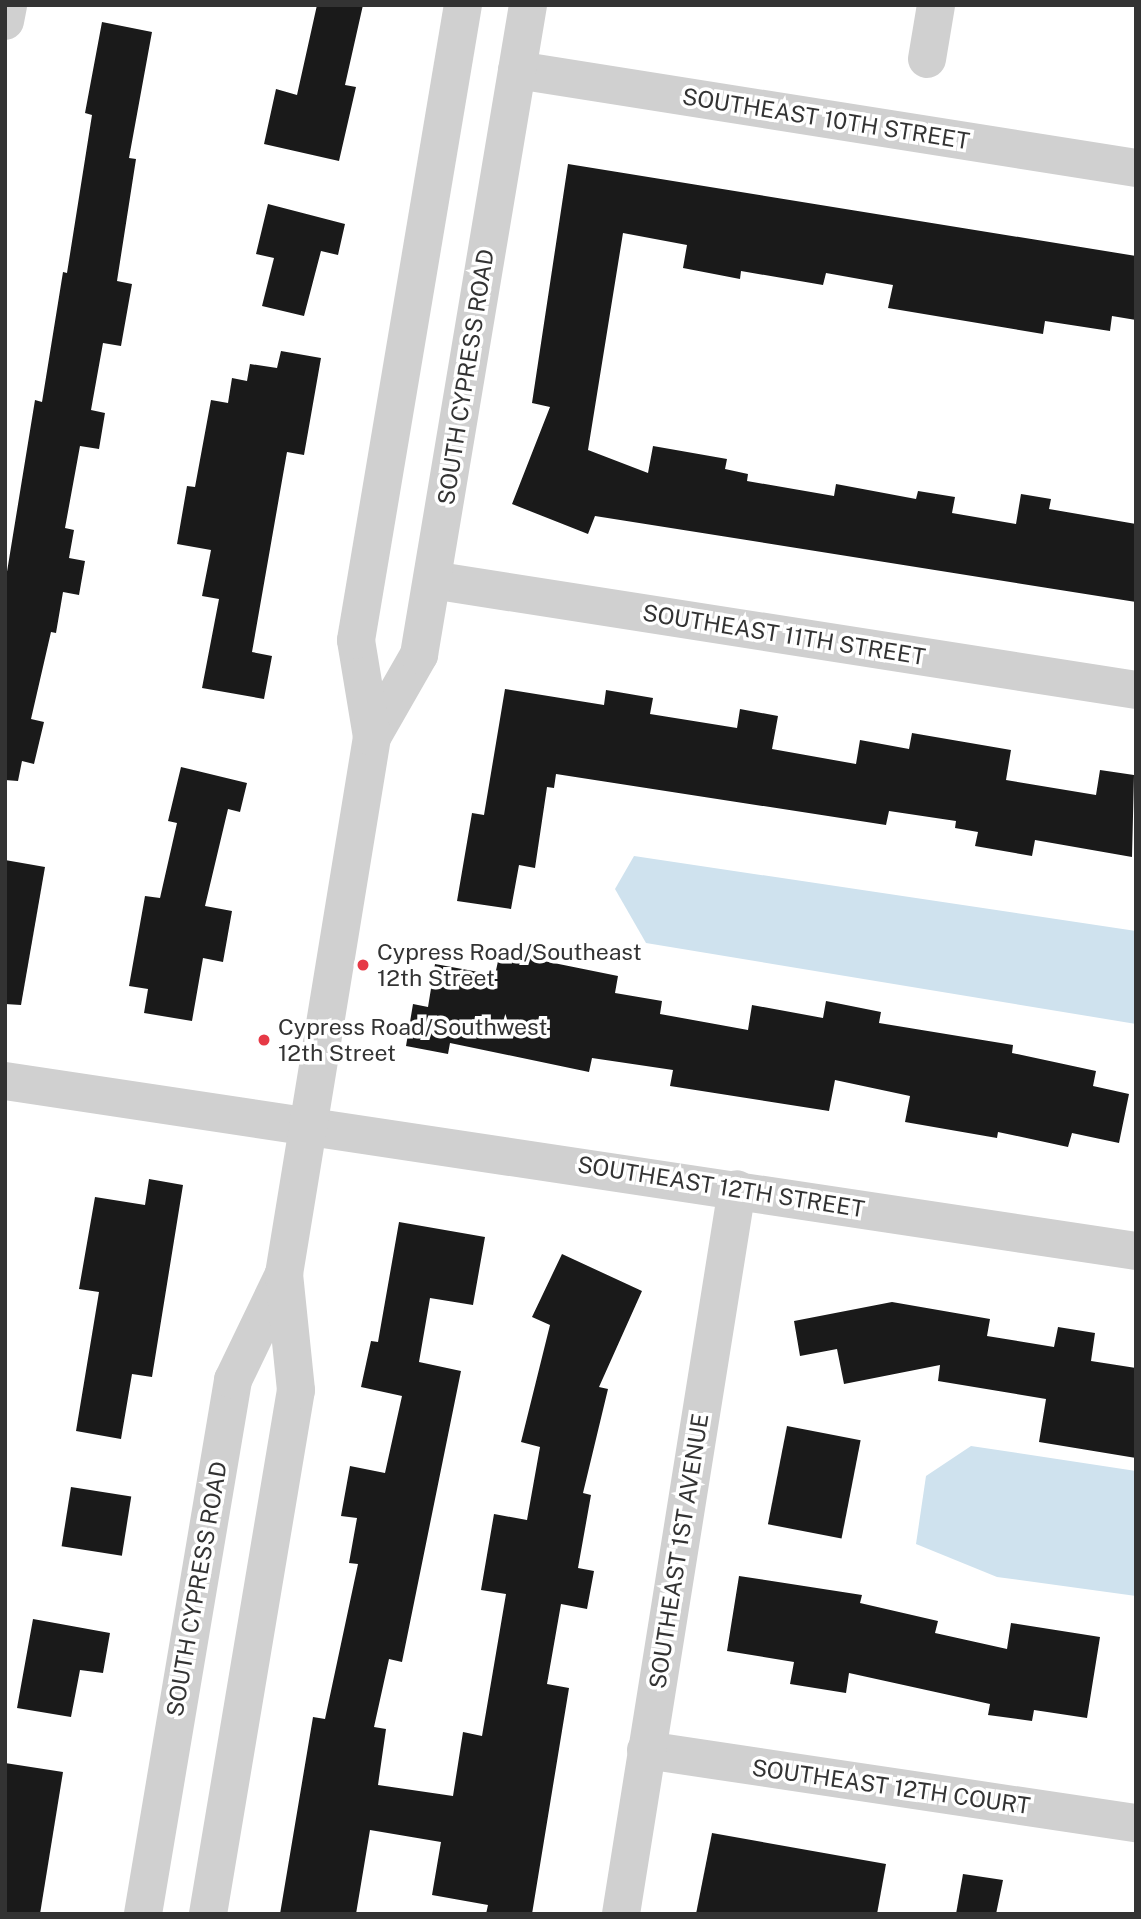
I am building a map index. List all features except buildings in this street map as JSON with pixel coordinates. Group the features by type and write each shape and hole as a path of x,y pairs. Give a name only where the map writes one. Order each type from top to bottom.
{"street":[{"path":"5,21 8,5"},
{"name":"SOUTH CYPRESS ROAD","path":"208,1914 296,1390 284,1274 306,1124 372,737 356,640 463,5"},
{"name":"SOUTH CYPRESS ROAD","path":"372,737 419,654 528,5"},
{"path":"927,59 936,5"},
{"name":"SOUTHEAST 10TH STREET","path":"517,70 1136,168"},
{"name":"SOUTHEAST 11TH STREET","path":"432,580 1136,690"},
{"name":"SOUTHEAST 12TH STREET","path":"5,1081 306,1124 1136,1251"},
{"name":"SOUTHEAST 1ST AVENUE","path":"621,1914 737,1189"},
{"name":"SOUTH CYPRESS ROAD","path":"143,1914 233,1380 284,1274"},
{"name":"SOUTHEAST 12TH COURT","path":"646,1751 1136,1823"}],"water":[{"path":"634,856 1136,931 1136,1024 646,943 615,889"},
{"path":"971,1446 1136,1471 1136,1596 997,1577 916,1544 926,1476"}],"place":[{"name":"Cypress Road/Southeast 12th Street","path":"363,965"},
{"name":"Cypress Road/Southwest 12th Street","path":"264,1040"}]}
